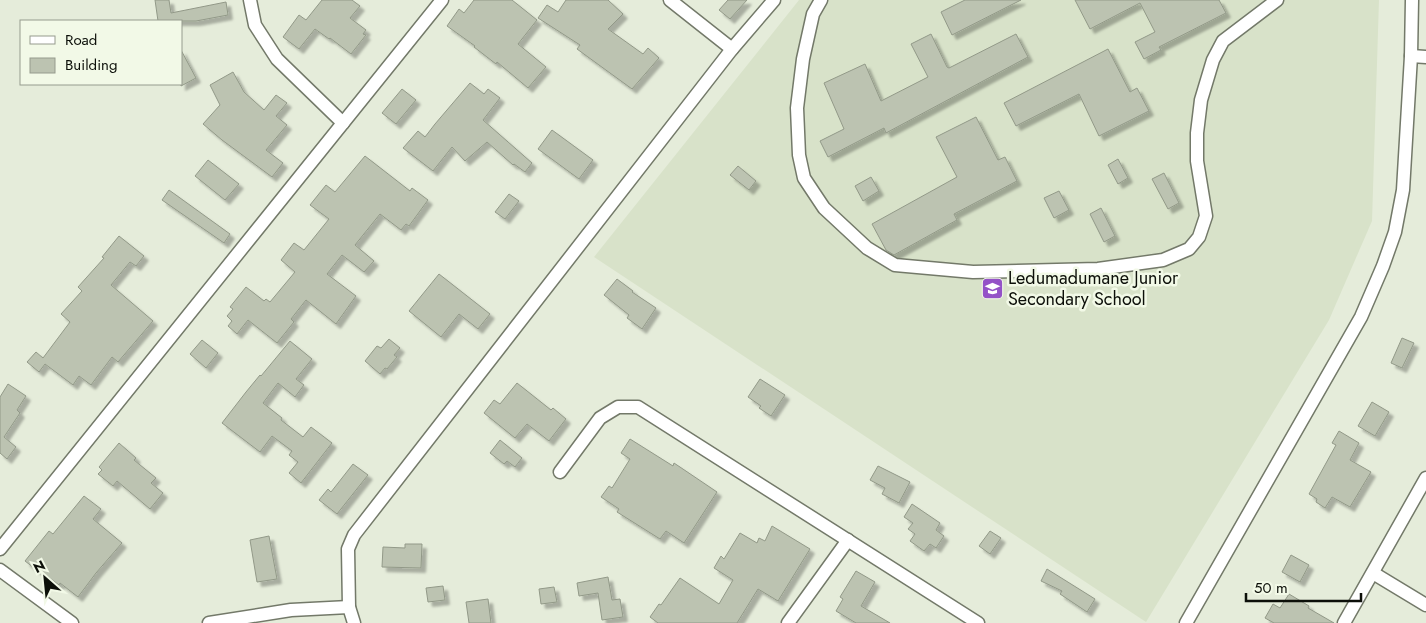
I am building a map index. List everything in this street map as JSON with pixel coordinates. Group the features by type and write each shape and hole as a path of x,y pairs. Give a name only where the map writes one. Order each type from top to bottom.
{"street":[{"path":"250,0 255,25 276,59 344,123"},
{"path":"0,550 442,0"},
{"path":"670,0 732,49"},
{"path":"354,623 349,607 348,549 354,535 732,49 774,0"},
{"path":"821,0 813,14 803,59 797,108 799,154 804,178 824,208 867,248 895,265 973,272 1098,269 1163,260 1189,249 1199,237 1206,216 1197,161 1197,133 1201,100 1212,60 1223,42 1278,0"},
{"path":"1186,623 1361,317 1384,266 1395,232 1403,190 1411,56 1412,0"},
{"path":"1411,56 1426,57"},
{"path":"560,472 600,418 618,407 638,407 978,623"},
{"path":"1344,623 1426,478"},
{"path":"788,623 848,540"},
{"path":"0,570 72,623"},
{"path":"1373,573 1426,606"},
{"path":"209,623 260,619 292,610 349,607"}],"shaded area":[{"name":"Ledumadumane Junior Secondary School","path":"799,0 1379,0 1372,221 1329,320 1146,622 594,257"}],"building":[{"path":"155,0 169,0 171,13 226,2 228,15 196,21 158,20"},
{"path":"322,0 352,0 360,6 350,18 366,30 363,34 366,35 351,54 315,29 299,49 283,37 299,15 306,20"},
{"path":"474,0 512,0 537,20 518,44 546,67 528,88 497,62 496,64 447,26 459,9 464,13"},
{"path":"566,0 608,0 623,14 608,29 643,54 648,48 659,58 632,89 577,49 580,45 538,18 547,5 558,12"},
{"path":"728,0 747,0 730,19 719,10"},
{"path":"965,0 1021,0 952,35 941,12"},
{"path":"1075,0 1219,0 1226,13 1159,47 1161,50 1144,59 1135,42 1155,32 1140,3 1090,29"},
{"path":"931,34 949,68 1016,34 1028,57 886,133 884,128 828,157 820,141 844,129 824,83 865,64 881,101 928,77 911,44"},
{"path":"1108,49 1130,92 1137,88 1149,111 1099,136 1079,94 1016,126 1004,103"},
{"path":"182,52 196,78 182,85"},
{"path":"233,72 244,92 264,110 276,95 287,103 276,116 287,125 266,150 283,163 272,177 203,124 220,105 210,85"},
{"path":"470,83 484,94 488,89 500,98 483,120 532,163 525,172 513,165 487,142 465,161 452,147 433,171 403,148 418,131 425,137"},
{"path":"402,89 416,100 396,124 382,113"},
{"path":"976,117 998,160 1005,157 1017,181 954,214 957,220 894,255 886,250 872,224 957,177 936,137"},
{"path":"552,130 593,160 579,179 538,149"},
{"path":"365,156 410,191 412,188 428,200 409,226 406,224 401,230 380,214 355,245 374,261 364,272 342,255 327,274 356,296 336,324 306,300 291,319 294,322 277,343 248,320 237,334 228,326 232,321 227,316 233,309 230,307 246,287 264,301 266,299 270,302 295,272 281,260 294,243 304,250 329,219 310,205 326,185 335,192"},
{"path":"1118,159 1128,178 1118,184 1108,165"},
{"path":"208,160 239,184 225,200 195,176"},
{"path":"738,166 756,181 749,190 730,175"},
{"path":"1164,173 1179,203 1168,209 1152,179"},
{"path":"871,177 879,191 863,201 855,186"},
{"path":"169,190 230,234 224,243 162,200"},
{"path":"1059,191 1069,210 1054,218 1044,198"},
{"path":"509,194 519,201 505,219 495,212"},
{"path":"1101,208 1115,236 1104,242 1090,214"},
{"path":"119,236 144,256 136,266 130,262 111,285 153,321 118,362 112,357 91,385 79,376 73,385 45,364 39,372 27,362 36,352 43,358 70,322 61,314 82,291 78,287 104,258 102,257"},
{"path":"439,274 490,314 478,329 459,314 441,337 409,311"},
{"path":"617,279 656,308 642,329 627,318 629,315 604,295"},
{"path":"1402,338 1414,343 1402,368 1391,363"},
{"path":"389,339 400,348 394,355 397,357 380,374 365,361 377,346 381,348"},
{"path":"202,340 218,353 206,368 190,354"},
{"path":"290,341 312,359 296,379 304,385 295,397 278,383 263,403 303,437 311,427 332,443 301,483 289,473 298,462 289,455 292,451 272,436 260,452 222,423"},
{"path":"760,379 785,395 771,416 748,397"},
{"path":"517,383 551,410 553,408 566,419 549,441 527,424 515,438 484,413 494,400 500,404"},
{"path":"8,384 26,396 17,410 20,413 4,437 16,447 7,459 0,453 0,397"},
{"path":"1372,402 1389,412 1375,436 1358,426"},
{"path":"1339,431 1359,443 1350,460 1371,472 1350,507 1332,497 1325,508 1316,502 1317,499 1309,494 1336,445 1332,443"},
{"path":"630,439 673,466 674,463 717,492 684,543 666,531 660,539 617,512 619,509 601,497 609,486 612,488 630,459 621,453"},
{"path":"500,440 522,458 515,467 507,461 504,464 490,453"},
{"path":"119,443 136,458 134,460 156,478 151,483 163,493 150,509 117,481 113,486 98,474 102,470 99,467"},
{"path":"353,464 368,475 337,514 319,500 328,489 331,492"},
{"path":"878,466 910,482 899,503 882,494 885,488 870,480"},
{"path":"84,496 101,509 93,519 122,543 78,597 25,561 49,531 53,534"},
{"path":"912,504 940,523 936,530 944,536 936,548 930,544 924,551 910,541 915,534 908,529 913,523 904,517"},
{"path":"772,526 810,549 778,601 758,589 737,623 658,623 650,617 680,578 719,604 733,580 714,568 721,556 724,559 740,533 757,543 759,538 765,541"},
{"path":"990,531 1001,538 990,554 979,546"},
{"path":"269,536 277,579 257,582 250,540"},
{"path":"405,544 422,544 421,568 382,567 383,547 405,548"},
{"path":"1291,555 1309,565 1300,582 1282,572"},
{"path":"1047,569 1095,599 1087,612 1060,594 1062,591 1041,581"},
{"path":"856,571 875,582 861,606 890,623 856,623 836,611 843,599 840,597"},
{"path":"608,577 612,600 620,599 623,617 602,620 598,593 579,596 577,583"},
{"path":"443,586 445,600 428,602 426,588"},
{"path":"554,587 557,602 541,604 539,589"},
{"path":"1289,594 1334,623 1274,623 1265,618 1273,604 1280,608"},
{"path":"488,599 491,623 469,623 466,602"}],"place":[{"name":"Ledumadumane Junior Secondary School","path":"992,288"}]}
